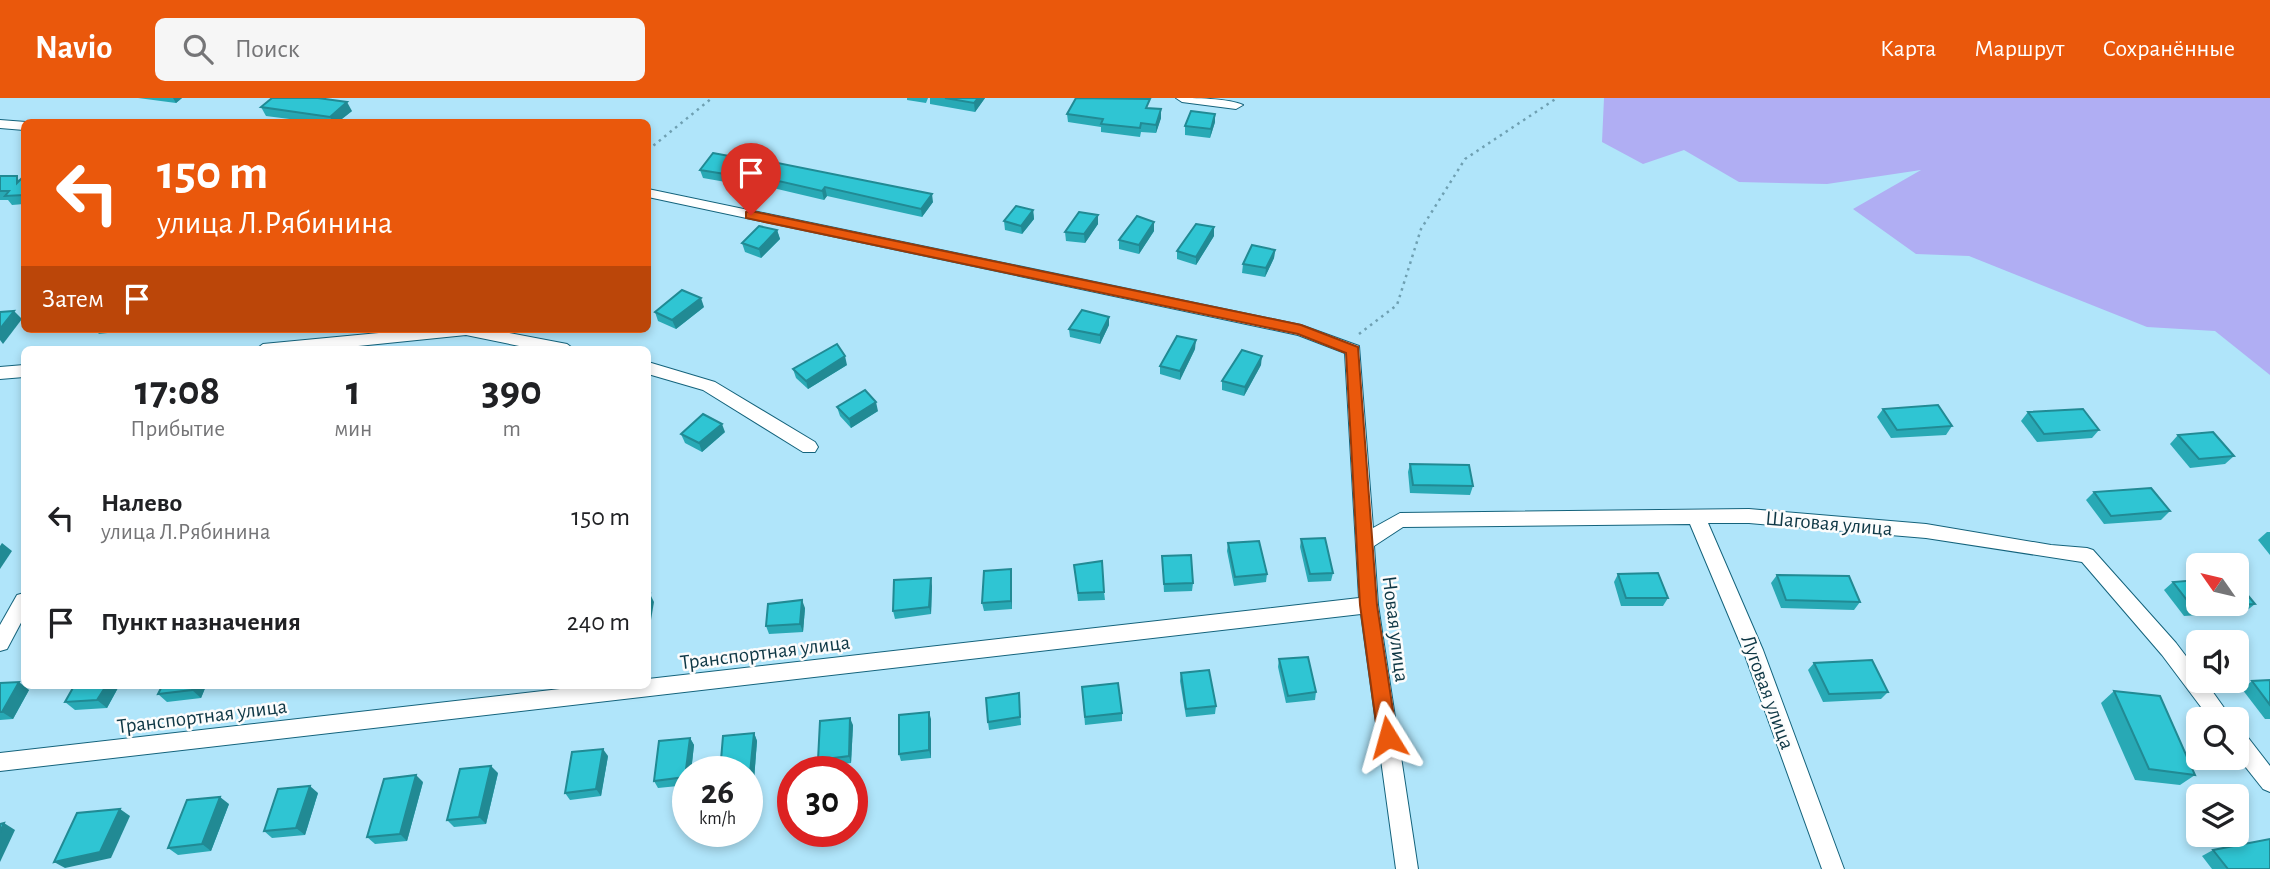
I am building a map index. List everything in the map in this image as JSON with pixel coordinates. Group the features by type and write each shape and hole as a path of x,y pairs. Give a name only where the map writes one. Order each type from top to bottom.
{"street":[{"path":"1182,98 1236,105"},
{"path":"0,124 21,127"},
{"path":"651,194 1301,330 1348,349"},
{"path":"303,346 435,333"},
{"path":"481,333 547,346"},
{"name":"Новая улица","path":"1348,349 1368,605 1406,869"},
{"path":"651,369 709,386 809,447"},
{"path":"0,373 21,371"},
{"name":"Шаговая улица","path":"1364,543 1400,520 1749,516 1926,531 2051,552 2087,555 2169,649 2213,707"},
{"name":"Луговая улица","path":"1697,518 1753,650 1833,869"},
{"name":"Транспортная улица","path":"651,687 1368,605"},
{"path":"0,643 21,606"},
{"name":"Транспортная улица","path":"0,762 636,689"},
{"path":"2249,755 2270,782"}],"path":[{"path":"651,148 712,98"},
{"path":"1348,349 1397,305 1421,229 1465,159 1556,98"}],"shaded area":[{"path":"1604,98 2270,98 2270,375 2215,331 2147,327 1969,256 1916,254 1853,209 1921,170 1827,184 1739,182 1684,150 1643,164 1602,142"}],"building":[{"path":"272,98 318,98 347,102 330,117 261,107"},
{"path":"945,98 978,98 974,103"},
{"path":"1076,98 1150,99 1146,108 1161,109 1156,125 1141,123 1140,128 1101,124 1103,119 1067,114"},
{"path":"1191,111 1215,114 1211,129 1185,126"},
{"path":"713,153 761,162 763,160 932,194 921,209 825,187 822,191 770,179 768,181 700,170"},
{"path":"0,176 17,176 17,183 21,179 21,195 5,196 9,191 0,191"},
{"path":"1016,206 1033,210 1021,226 1004,221"},
{"path":"1079,212 1098,215 1084,234 1065,232"},
{"path":"1137,216 1154,222 1139,245 1119,240"},
{"path":"1196,224 1214,227 1196,257 1177,251"},
{"path":"759,226 777,230 759,249 742,243"},
{"path":"1252,245 1275,250 1266,268 1243,264"},
{"path":"682,290 701,298 672,320 655,312"},
{"path":"1082,310 1109,317 1100,335 1069,329"},
{"path":"14,311 0,329 0,312"},
{"path":"1177,336 1196,340 1180,371 1160,366"},
{"path":"837,344 845,356 806,381 793,369"},
{"path":"1242,350 1262,356 1245,387 1222,381"},
{"path":"865,390 876,402 849,419 837,407"},
{"path":"1938,405 1952,426 1897,430 1883,409"},
{"path":"2083,409 2099,430 2044,434 2028,412"},
{"path":"703,414 722,424 699,443 681,434"},
{"path":"2213,432 2234,456 2199,459 2178,435"},
{"path":"1410,464 1469,465 1473,486 1413,485"},
{"path":"2151,488 2170,511 2111,516 2094,492"},
{"path":"1325,538 1333,573 1310,574 1301,539"},
{"path":"1259,541 1267,574 1235,577 1228,543"},
{"path":"1191,555 1193,583 1164,584 1162,556"},
{"path":"1102,561 1104,592 1078,593 1074,565"},
{"path":"1011,569 1011,601 982,603 984,571"},
{"path":"1658,573 1668,598 1626,598 1618,574"},
{"path":"1777,575 1849,576 1860,602 1786,600"},
{"path":"931,578 929,607 893,611 894,580"},
{"path":"2186,581 2186,599 2173,582"},
{"path":"802,600 800,624 766,626 768,604"},
{"path":"1308,657 1316,692 1288,696 1279,659"},
{"path":"1872,660 1888,692 1829,694 1814,663"},
{"path":"1209,670 1216,706 1186,709 1181,673"},
{"path":"2270,680 2270,705 2252,681"},
{"path":"19,682 2,712 0,712 0,683"},
{"path":"1118,683 1122,713 1085,717 1082,687"},
{"path":"72,689 104,689 97,700 65,702"},
{"path":"160,689 192,689 192,690 158,694"},
{"path":"2114,691 2160,696 2186,755 2186,770 2193,770 2195,775 2149,769"},
{"path":"1019,693 1020,717 988,722 986,698"},
{"path":"929,712 929,750 899,754 899,715"},
{"path":"850,718 849,756 818,756 820,721"},
{"path":"754,733 752,756 721,756 723,736"},
{"path":"690,738 688,756 672,756 672,779 654,781 659,741"},
{"path":"603,749 596,789 565,793 572,752"},
{"path":"491,766 479,817 447,820 460,769"},
{"path":"416,775 400,834 367,837 384,779"},
{"path":"310,786 296,828 264,831 278,789"},
{"path":"220,797 202,844 168,848 187,800"},
{"path":"120,809 100,852 54,862 77,813"},
{"path":"2270,839 2270,869 2228,869 2213,850 2249,847 2249,843"}],"route":[{"path":"751,215 1301,330 1353,350 1368,605 1388,737"}]}
